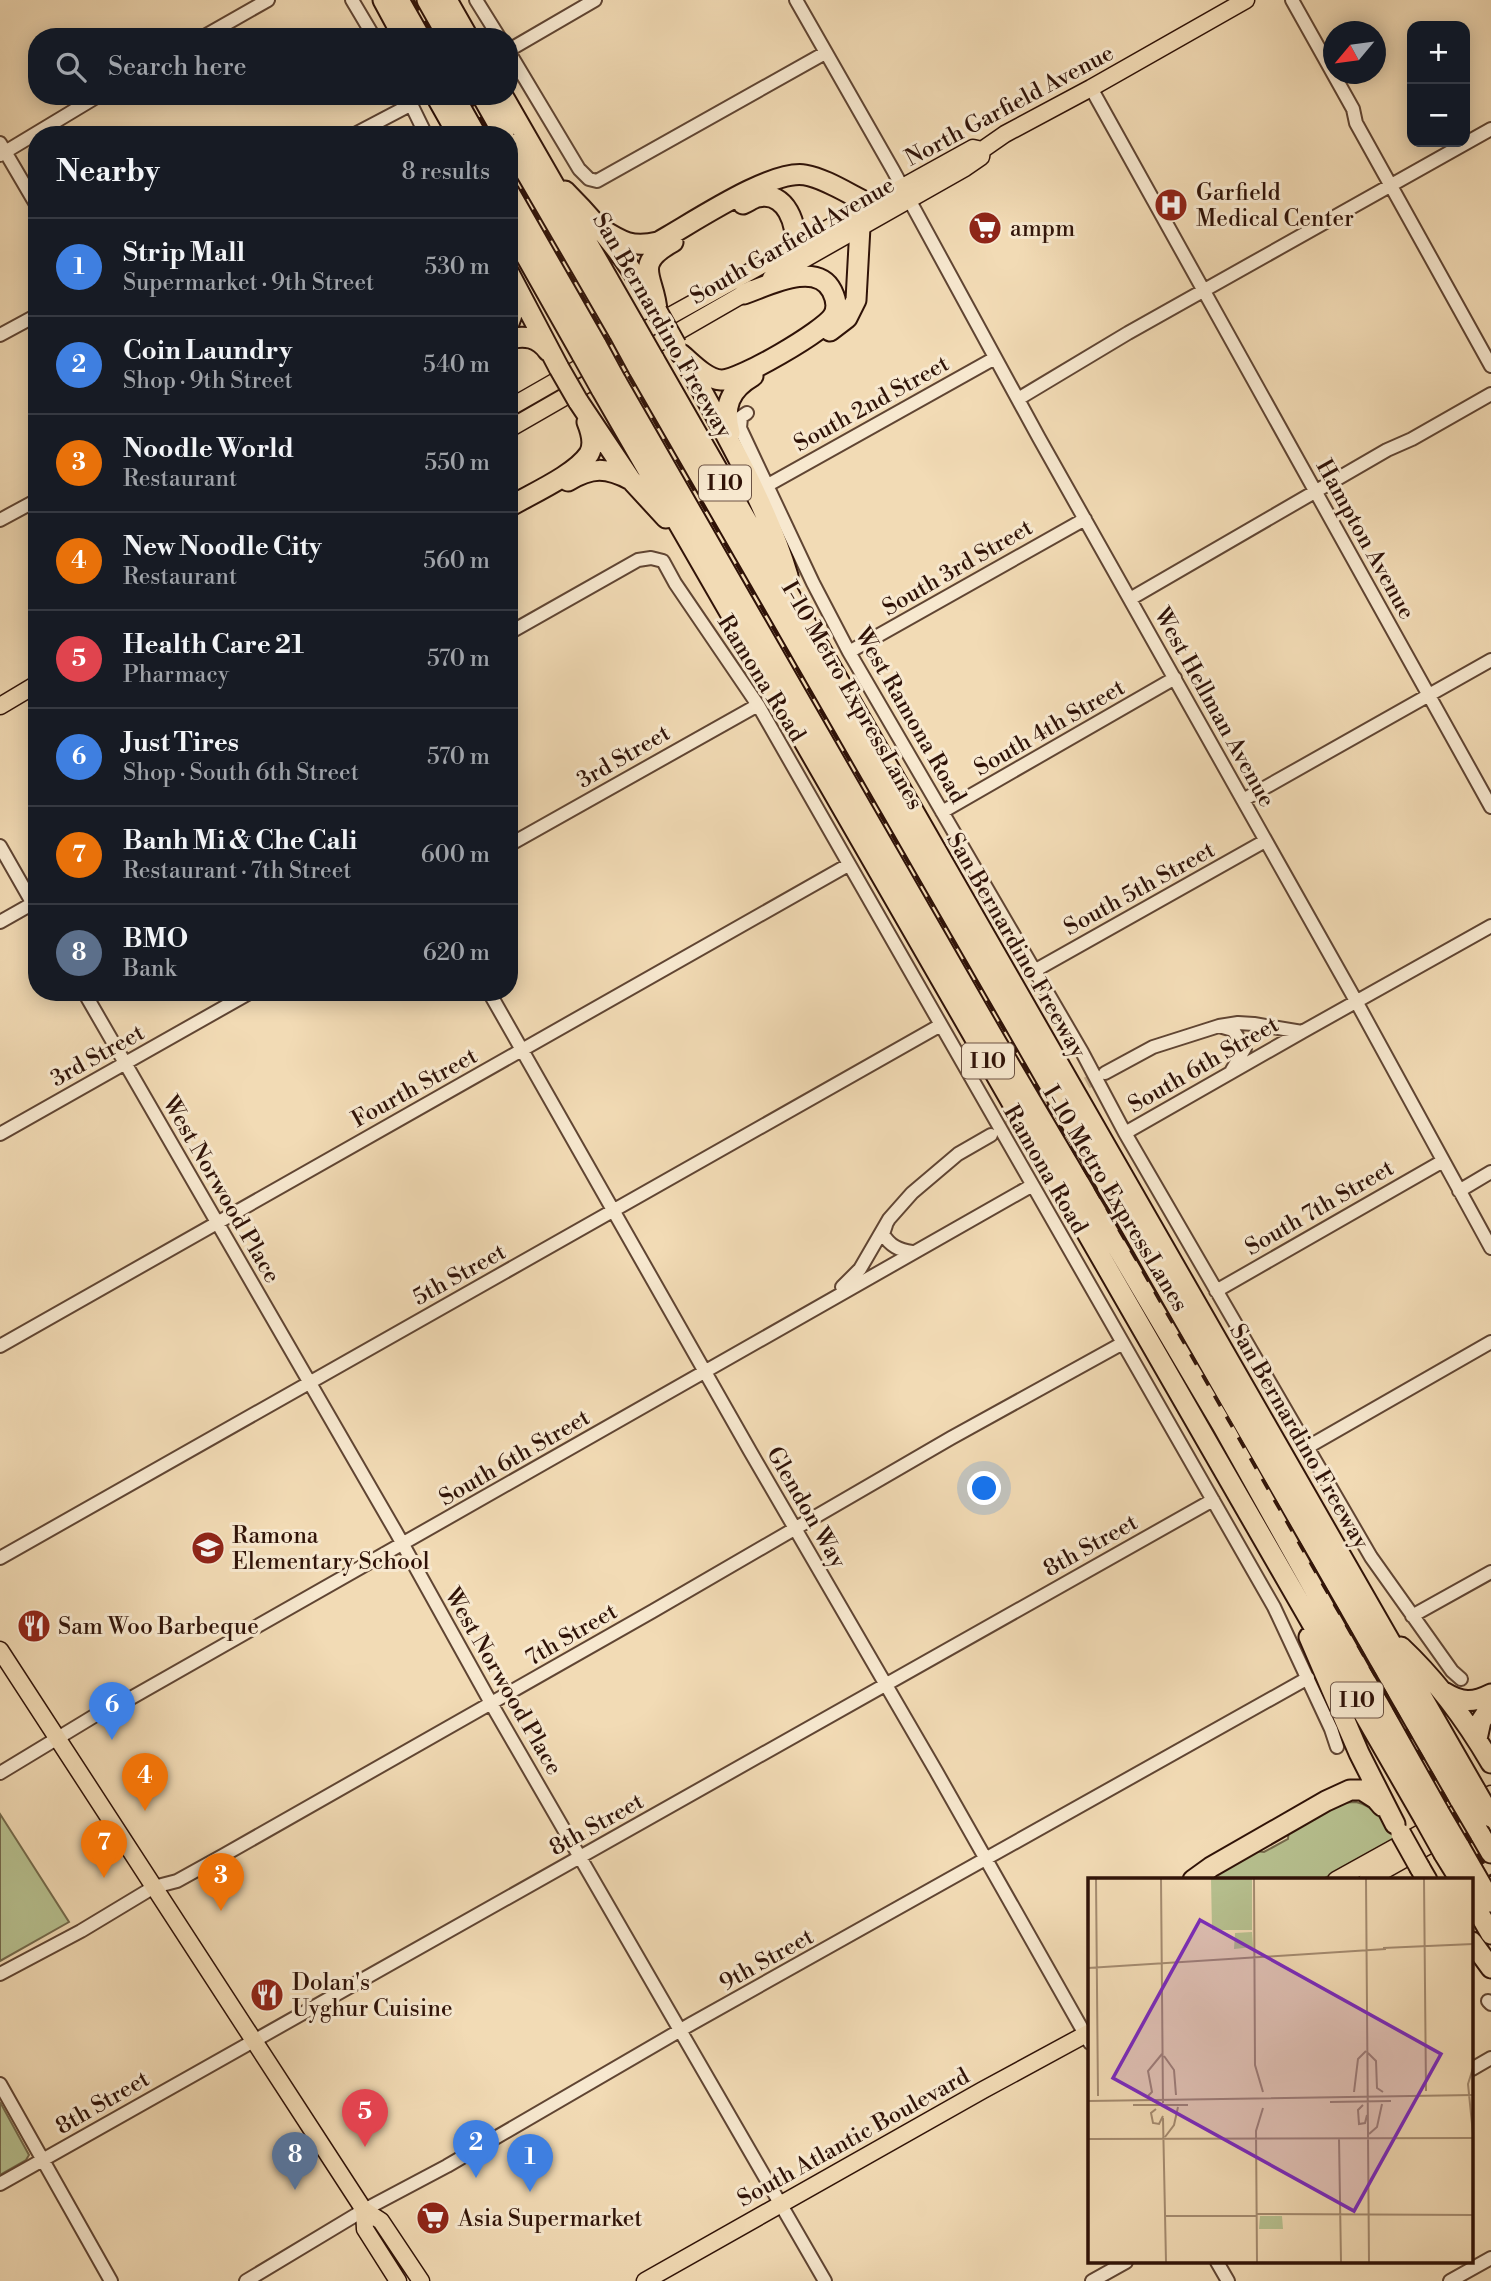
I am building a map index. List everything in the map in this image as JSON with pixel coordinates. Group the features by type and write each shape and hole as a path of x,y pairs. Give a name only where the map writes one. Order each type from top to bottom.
{"highway":[{"path":"383,0 398,28"},
{"path":"399,0 415,28"},
{"path":"427,0 443,28"},
{"path":"447,0 463,28"},
{"path":"445,105 447,126"},
{"path":"446,105 454,126"},
{"path":"448,105 468,126"},
{"path":"487,105 499,126"},
{"name":"San Bernardino Freeway","path":"508,105 547,173 646,364 796,608 1476,1795"},
{"path":"518,157 626,329"},
{"path":"547,173 600,228 629,265 679,349 733,447 781,554 796,608"},
{"path":"600,228 622,242 642,246 658,243 759,186 792,174 808,175 870,204"},
{"path":"657,311 648,275 649,264 654,255 760,196 776,200 790,213 797,234 795,247"},
{"name":"I-10 Metro ExpressLanes","path":"518,210 609,385 1222,1425 1432,1816 1473,1878"},
{"path":"733,447 726,420 727,404 734,391 748,379 829,332 847,318 856,300 860,227"},
{"path":"518,240 589,350"},
{"path":"679,349 705,374 721,380 738,376 810,336 825,326 835,314 836,301 831,288 824,280 812,276 800,276 744,294"},
{"path":"518,292 581,406 631,480 689,541"},
{"path":"518,336 532,337 544,346 559,368"},
{"name":"I-10 Metro ExpressLanes","path":"646,364 1476,1795 1491,1853"},
{"name":"I 10","path":"609,385 689,541 1288,1580 1432,1816"},
{"path":"518,502 564,475 590,452 592,435 581,406"},
{"path":"518,509 579,475 598,470 613,471 631,480"},
{"path":"1288,1580 1322,1671 1359,1753 1424,1874"},
{"path":"1383,1629 1444,1692 1491,1763"},
{"path":"1444,1692 1464,1702 1477,1701 1491,1694"},
{"path":"1477,1739 1480,1721 1491,1706"},
{"path":"1184,1878 1188,1872 1238,1840 1332,1790 1354,1770 1359,1753"},
{"path":"1196,1878 1222,1860 1350,1790 1362,1790 1376,1798 1398,1829"},
{"path":"1452,1850 1459,1878"},
{"name":"I-10 Metro ExpressLanes","path":"1474,1879 1491,1902"},
{"path":"1474,1904 1491,1934"}],"main road":[{"name":"North Garfield Avenue","path":"906,193 973,148 982,150 1005,134 1247,0"},
{"name":"South Garfield Avenue","path":"518,403 870,204 906,193"},
{"name":"South Garfield Avenue","path":"518,424 860,227 906,193"},
{"path":"0,706 28,689"},
{"path":"0,1650 364,2210 382,2221 421,2281"},
{"path":"1339,1878 1476,1795"},
{"path":"1371,1878 1491,1811"},
{"name":"South Atlantic Boulevard","path":"645,2281 1088,2035"},
{"path":"364,2210 365,2229 398,2281"}],"street":[{"path":"219,28 268,0"},
{"path":"352,0 369,28"},
{"path":"476,0 493,28"},
{"path":"518,46 595,0"},
{"name":"West Hellman Avenue","path":"796,0 906,193 995,358 1491,1248"},
{"path":"1292,0 1353,109 1356,123 1491,366"},
{"path":"518,66 579,169 589,179 597,181 825,52"},
{"path":"1091,88 1205,291"},
{"path":"45,126 82,105"},
{"path":"368,126 402,105"},
{"path":"412,105 422,126"},
{"path":"1018,399 1116,340 1491,129"},
{"path":"28,135 2,150 28,192"},
{"name":"Hampton Avenue","path":"1205,291 1491,807"},
{"path":"0,335 28,321"},
{"name":"South 2nd Street","path":"768,485 995,358"},
{"path":"1130,599 1315,491 1491,394"},
{"name":"West Ramona Road","path":"747,412 741,417 740,428 813,583 849,652 1082,1052 1125,1133 1306,1448 1371,1557 1452,1671 1461,1679"},
{"path":"0,520 28,504"},
{"name":"South 3rd Street","path":"849,652 1085,519"},
{"name":"Ramona Road","path":"518,628 638,560 651,558 663,561 758,705 939,1026 1274,1607 1337,1747"},
{"path":"1243,800 1491,660"},
{"name":"South 4th Street","path":"942,812 1175,678"},
{"name":"3rd Street","path":"518,840 758,705"},
{"name":"South 5th Street","path":"1034,971 1265,841"},
{"path":"0,846 28,893"},
{"name":"Fourth Street","path":"0,1346 848,865"},
{"path":"0,922 28,908"},
{"name":"South 6th Street","path":"1125,1133 1491,926"},
{"name":"West Norwood Place","path":"89,1001 825,2281"},
{"name":"3rd Street","path":"0,1134 235,1001"},
{"name":"Glendon Way","path":"494,1001 985,1859 1088,2032"},
{"name":"South 6th Street","path":"1105,1073 1153,1047 1219,1026 1254,1024 1302,1032"},
{"name":"5th Street","path":"0,1558 939,1026"},
{"path":"1219,1026 1233,1030 1245,1048 1230,1073"},
{"name":"South 6th Street","path":"829,1300 860,1269 889,1219 912,1193 940,1167 991,1135"},
{"name":"South 7th Street","path":"1216,1291 1443,1161"},
{"path":"1459,1191 1491,1172"},
{"name":"South 6th Street","path":"0,1773 101,1712 155,1684 1031,1186"},
{"path":"889,1219 883,1234 887,1242 902,1251 912,1252"},
{"path":"1306,1448 1491,1342"},
{"name":"7th Street","path":"0,1974 154,1887 177,1881 962,1432 1123,1343"},
{"name":"8th Street","path":"0,2184 1213,1500"},
{"path":"1412,1616 1491,1572"},
{"name":"9th Street","path":"246,2281 364,2210 459,2159 680,2031 1308,1678"},
{"path":"1474,2068 1491,2058"},
{"path":"0,2084 111,2281"},
{"path":"1450,2281 1491,2258"},
{"path":"1092,2281 1122,2264"},
{"path":"1218,2264 1228,2281"}],"green space":[{"path":"1356,1802 1369,1807 1395,1839 1325,1878 1203,1878 1254,1851 1264,1852 1288,1839 1289,1826 1338,1803"},
{"path":"0,1814 69,1922 0,1961"},
{"path":"0,2102 29,2155 26,2160 0,2175"}],"tunnel":[{"path":"992,1135 1105,1073"}],"railway":[{"path":"413,0 429,28"},
{"path":"473,105 485,126"},
{"path":"518,184 1491,1877"}],"place":[{"name":"Garfield Medical Center","path":"1171,205"},
{"name":"ampm","path":"985,228"},
{"name":"Ramona Elementary School","path":"208,1548"},
{"name":"Sam Woo Barbeque","path":"34,1626"},
{"name":"Just Tires","path":"112,1740"},
{"name":"New Noodle City","path":"145,1811"},
{"name":"Banh Mi & Che Cali","path":"104,1878"},
{"name":"Noodle World","path":"221,1911"},
{"name":"Dolan's Uyghur Cuisine","path":"267,1995"},
{"name":"Health Care 21","path":"365,2147"},
{"name":"Coin Laundry","path":"476,2178"},
{"name":"BMO","path":"295,2190"},
{"name":"Strip Mall","path":"530,2192"},
{"name":"Asia Supermarket","path":"433,2218"}]}
